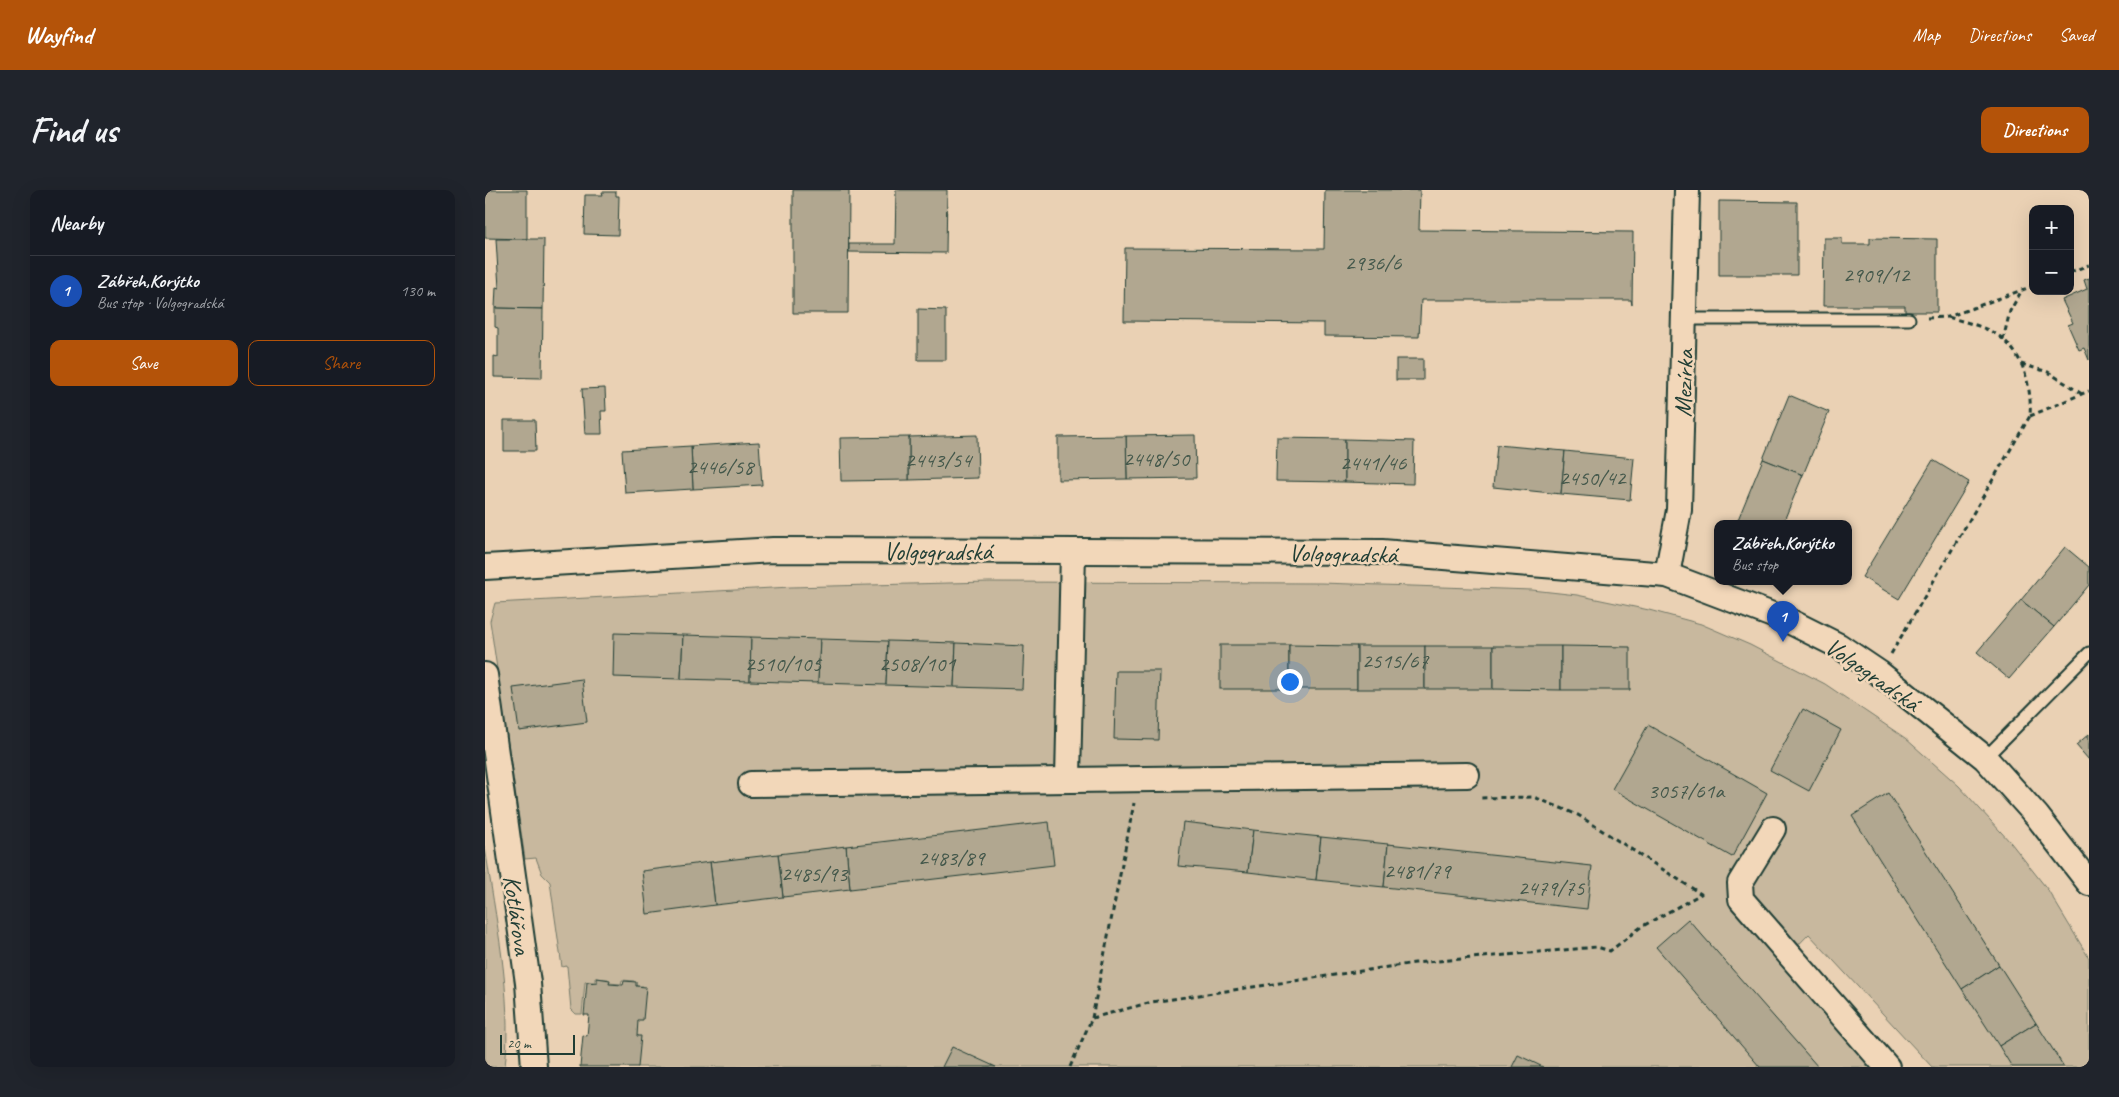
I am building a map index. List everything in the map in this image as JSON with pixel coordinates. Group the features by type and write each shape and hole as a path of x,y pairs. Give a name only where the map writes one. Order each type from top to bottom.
{"street":[{"name":"Mezírka","path":"1667,575 1679,510 1687,190"},
{"name":"Volgogradská","path":"485,567 773,550 1382,552 1667,575 1791,622 1839,646 1879,673 1985,758 2037,816 2089,883"},
{"path":"1068,778 1073,551"},
{"name":"Kotlářova","path":"485,675 528,984 534,1067"},
{"path":"751,784 1068,778 1467,775"},
{"path":"1773,829 1741,883 1741,899 1887,1067"}],"lane":[{"path":"1684,319 1909,319"},
{"path":"1985,758 2089,653"}],"path":[{"path":"2074,271 2089,265"},
{"path":"1909,319 1948,317 2029,287"},
{"path":"2003,340 2009,311 2022,290"},
{"path":"1879,673 2030,416 2031,396 2021,364 2013,350 2003,340 1976,325 1948,317"},
{"path":"2021,364 2048,372 2082,394"},
{"path":"2030,416 2089,391"},
{"path":"1093,1018 1152,1002 1415,963 1597,947 1610,950 1641,926 1701,894 1579,815 1534,797 1471,798"},
{"path":"1070,1067 1093,1018 1135,799"}],"shaded area":[{"path":"989,582 1321,583 1532,590 1577,595 1649,610 1701,624 1750,645 1825,684 1905,738 1959,786 2011,843 2048,890 2089,958 2089,1067 1932,1067 1809,934 1780,964 1876,1067 637,1067 639,1036 635,1035 636,1019 641,1019 643,986 634,986 634,981 622,980 621,984 608,983 608,979 595,978 595,982 585,982 582,1014 576,1014 571,1009 567,966 562,967 550,882 542,874 536,858 525,859 490,621 495,603 791,587"},
{"path":"485,846 505,984 507,1039 505,1067 485,1067"}],"building":[{"path":"485,190 527,190 527,239 485,238"},
{"path":"793,190 849,190 848,313 793,313"},
{"path":"896,190 947,190 946,253 849,252 849,244 895,244"},
{"path":"1325,190 1420,190 1419,230 1633,232 1632,305 1631,300 1421,300 1419,337 1324,336 1324,323 1124,321 1125,248 1324,249"},
{"path":"602,192 616,192 616,196 619,196 618,235 584,234 585,195 603,195"},
{"path":"1719,201 1797,202 1797,275 1719,275"},
{"path":"1824,238 1842,238 1842,244 1870,244 1870,238 1937,239 1937,312 1905,312 1905,306 1823,306"},
{"path":"496,239 544,239 543,309 495,308 496,287 499,288"},
{"path":"2089,278 2089,360 2084,348 2079,350 2068,325 2073,323 2062,300 2087,289 2084,280"},
{"path":"495,308 543,309 542,378 494,377 494,356 498,357 498,328 495,327"},
{"path":"918,309 946,310 946,360 918,360"},
{"path":"1396,359 1423,359 1423,380 1396,380"},
{"path":"605,388 606,411 601,411 602,434 585,434 582,389"},
{"path":"1789,395 1829,412 1803,475 1763,459"},
{"path":"504,420 535,420 536,451 504,451"},
{"path":"977,435 978,478 909,480 909,437"},
{"path":"1195,435 1196,478 1127,479 1126,436"},
{"path":"1126,436 1127,479 1058,480 1058,437"},
{"path":"909,437 909,480 841,481 840,438"},
{"path":"1277,438 1345,439 1345,482 1276,481"},
{"path":"1345,439 1414,441 1413,484 1345,482"},
{"path":"759,442 762,485 693,489 691,446"},
{"path":"1497,445 1565,451 1561,494 1493,487"},
{"path":"691,446 693,489 625,493 622,450"},
{"path":"1565,451 1634,458 1630,500 1561,494"},
{"path":"1763,459 1803,475 1784,520 1738,520"},
{"path":"1933,460 1969,482 1899,599 1862,577"},
{"path":"2065,547 2089,567 2089,585 2054,627 2021,600"},
{"path":"2021,600 2054,627 2009,679 1977,652"},
{"path":"614,633 683,635 681,679 613,677"},
{"path":"683,635 751,637 750,681 681,679"},
{"path":"751,637 820,639 818,683 750,681"},
{"path":"820,639 888,641 886,685 818,683"},
{"path":"888,641 956,643 954,687 886,685"},
{"path":"956,643 1024,646 1022,689 954,687"},
{"path":"1220,645 1289,645 1289,689 1220,689"},
{"path":"1289,645 1357,646 1357,689 1289,689"},
{"path":"1357,646 1425,646 1425,689 1357,689"},
{"path":"1425,646 1493,646 1493,689 1425,689"},
{"path":"1493,646 1561,646 1561,690 1493,689"},
{"path":"1561,646 1630,647 1630,690 1561,690"},
{"path":"1116,671 1160,671 1158,740 1114,739"},
{"path":"582,679 587,722 519,731 513,688"},
{"path":"1803,709 1841,730 1809,791 1770,770"},
{"path":"1648,725 1767,793 1732,857 1612,789"},
{"path":"2089,734 2089,760 2076,745"},
{"path":"1888,793 1999,965 1962,989 1852,816"},
{"path":"1049,822 1054,865 850,889 846,846"},
{"path":"1183,822 1253,830 1248,872 1178,866"},
{"path":"1253,830 1321,837 1316,880 1248,872"},
{"path":"1321,837 1388,844 1384,887 1316,880"},
{"path":"1388,844 1592,866 1587,909 1384,887"},
{"path":"846,846 850,889 783,897 778,854"},
{"path":"778,854 783,897 715,905 710,862"},
{"path":"710,862 715,905 647,914 642,871"},
{"path":"1688,919 1818,1067 1760,1067 1656,947"},
{"path":"1999,965 2036,1023 1999,1046 1962,989"},
{"path":"597,978 610,980 609,984 623,985 624,981 636,982 636,986 646,987 643,1020 638,1020 637,1036 641,1036 638,1067 580,1067 583,1035 587,1036 589,1015 584,1015 587,982 597,983"},
{"path":"2036,1023 2064,1067 2012,1067 1999,1046"},
{"path":"952,1047 996,1067 942,1067"},
{"path":"1518,1055 1543,1067 1512,1067"}],"place":[{"name":"Zábřeh,Korýtko","path":"1783,642"}]}
